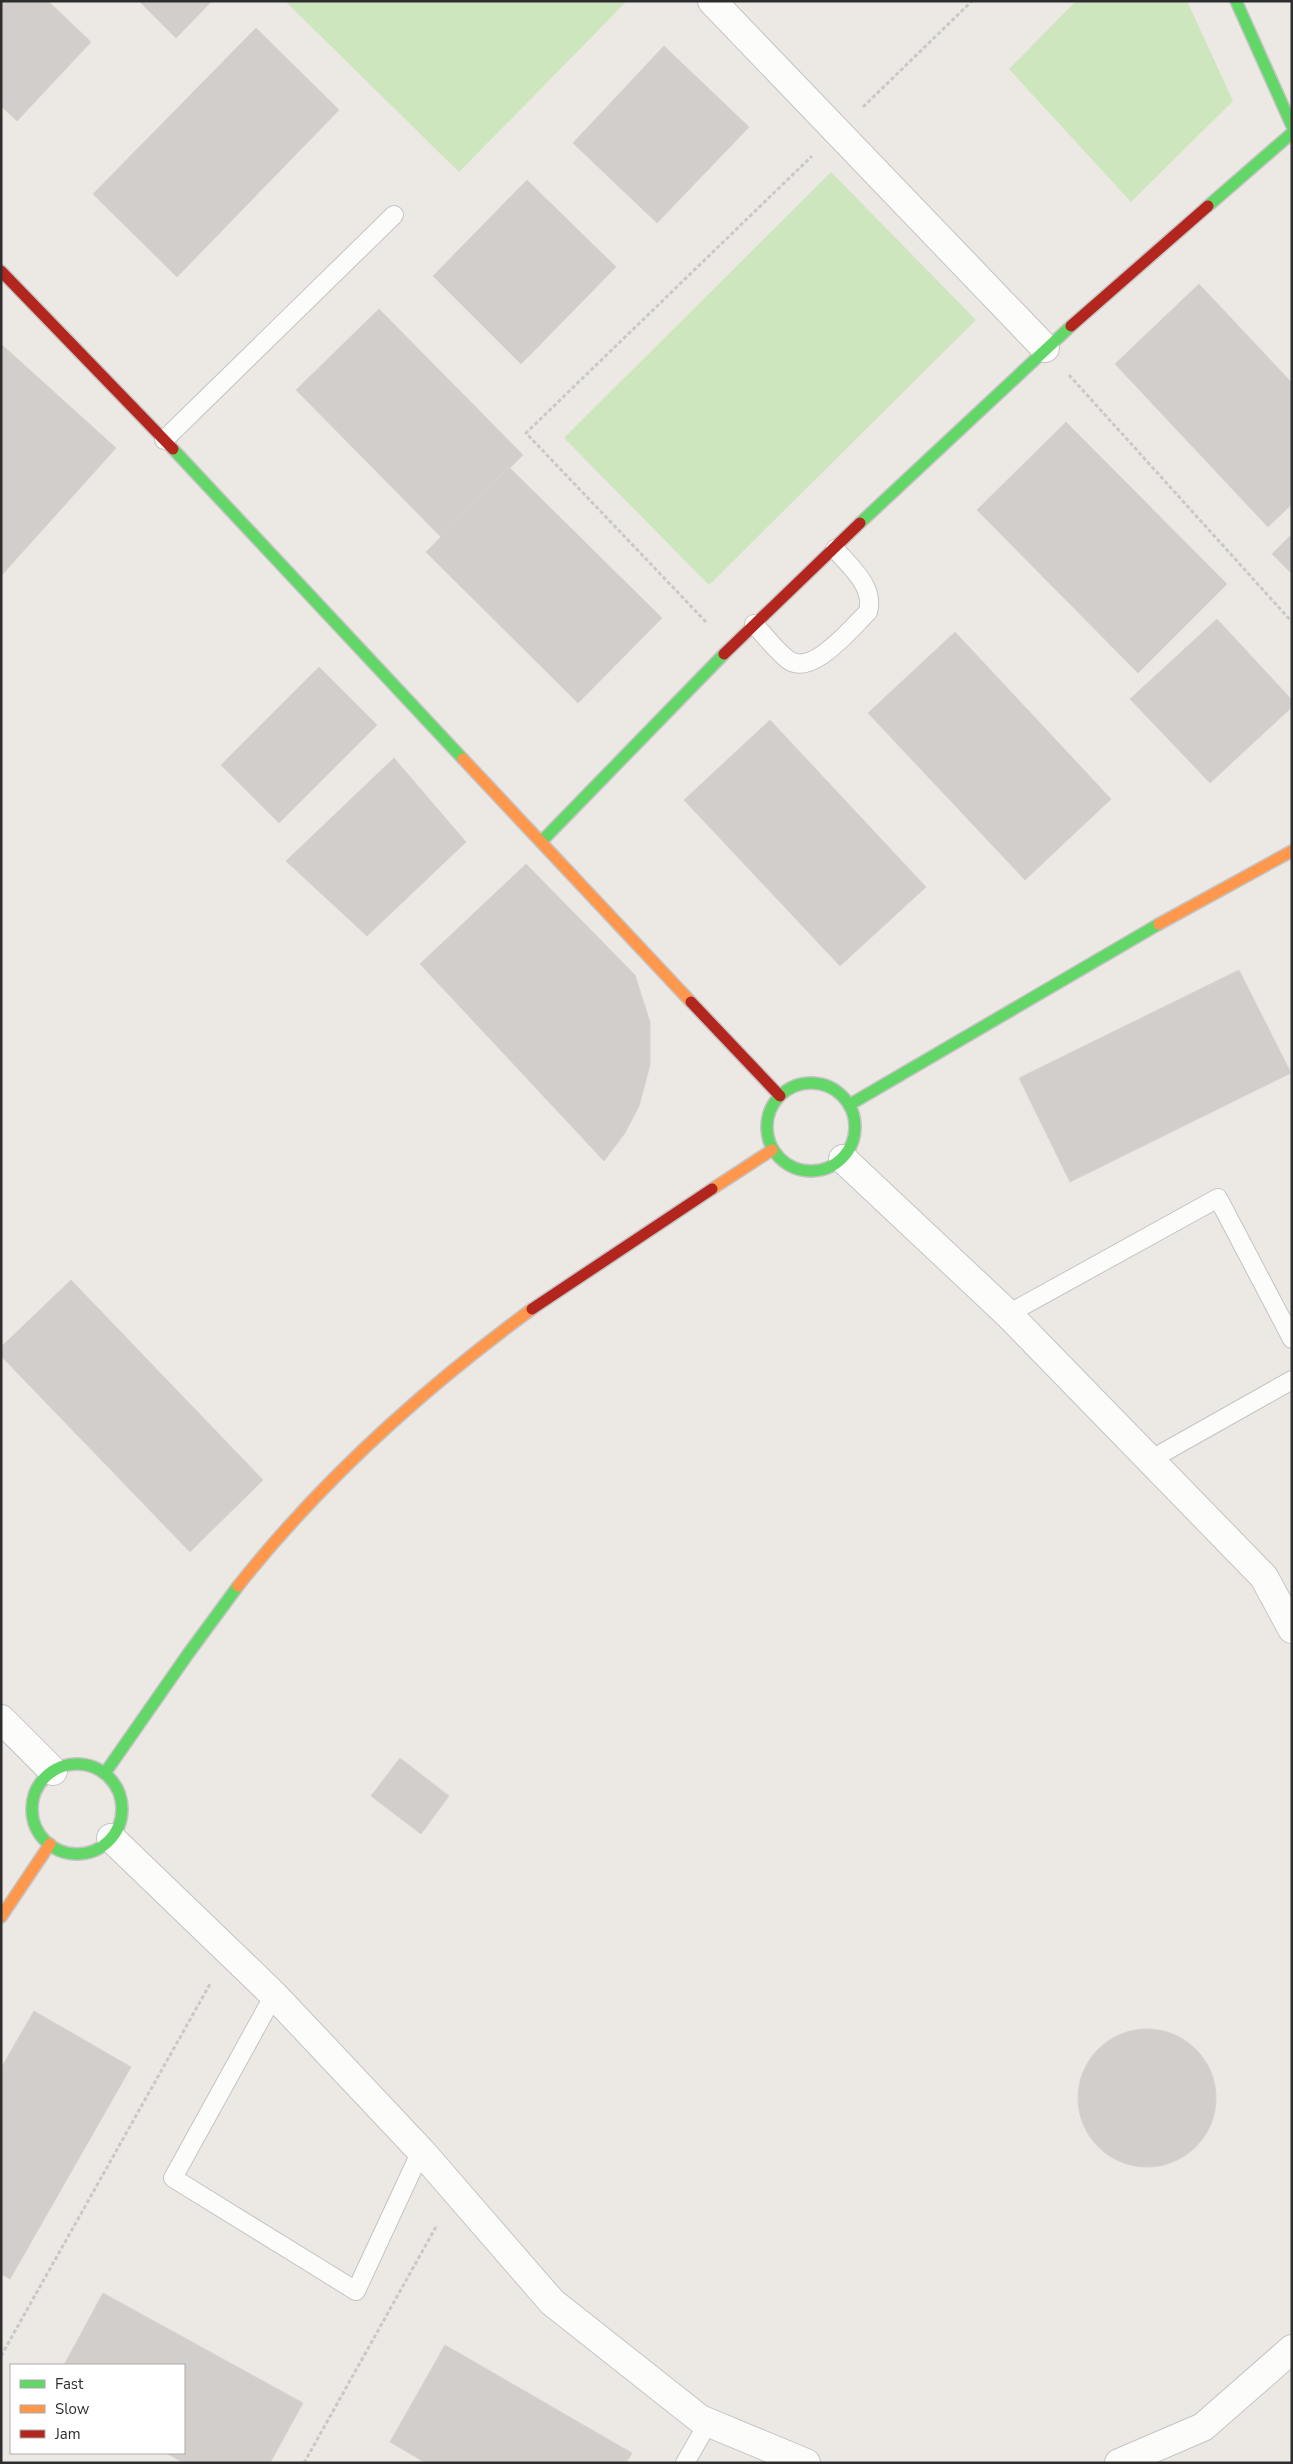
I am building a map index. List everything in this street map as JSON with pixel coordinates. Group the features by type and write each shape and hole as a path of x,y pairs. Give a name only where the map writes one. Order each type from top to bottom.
{"street":[{"path":"712,1 1045,348"},
{"path":"1236,1 1292,126"},
{"path":"540,842 754,624 1045,348 1292,133"},
{"path":"1,271 164,440 780,1096"},
{"path":"849,1105 1003,1011 1292,851"},
{"path":"816,1083 830,1087 841,1094 849,1105 856,1127 854,1139 843,1159 832,1167 806,1172 793,1168 781,1161 772,1150 766,1128 768,1116 772,1105 790,1088 816,1083"},
{"path":"105,1773 240,1585 292,1523 349,1462 408,1406 470,1354 536,1304 772,1150"},
{"path":"843,1159 1008,1314 1264,1577 1292,1629"},
{"path":"1,1719 53,1771"},
{"path":"79,1764 93,1766 105,1773 115,1784 121,1797 122,1812 119,1826 112,1838 93,1851 82,1854 59,1850 50,1844 41,1835 36,1825 33,1807 37,1789 53,1771 79,1764"},
{"path":"112,1838 274,1995 421,2151 552,2302 700,2419 806,2463"},
{"path":"1,1917 50,1844"},
{"path":"1119,2463 1203,2427 1292,2349"}],"lane":[{"path":"164,440 394,215"},
{"path":"754,624 788,660 802,664 816,661 868,612 870,604 868,590 835,549"},
{"path":"1008,1314 1218,1198 1292,1339"},
{"path":"1150,1460 1292,1380"},
{"path":"274,1995 173,2178 356,2291 421,2151"},
{"path":"685,2463 708,2423"}],"path":[{"path":"732,648 526,433 972,1"},
{"path":"1045,348 1292,622"},
{"path":"1,2356 228,1951"},
{"path":"304,2463 456,2191"}],"green space":[{"path":"285,1 627,1 459,172"},
{"path":"1076,1 1187,1 1233,101 1131,202 1009,69"},
{"path":"831,172 976,320 709,585 564,438"}],"building":[{"path":"1,1 48,1 91,42 17,121 1,106"},
{"path":"139,1 212,1 176,38"},
{"path":"256,28 339,110 177,277 93,194"},
{"path":"664,46 749,127 657,223 573,143"},
{"path":"527,180 616,267 521,364 433,276"},
{"path":"1199,284 1292,383 1292,504 1268,527 1115,364"},
{"path":"379,309 523,455 441,537 296,390"},
{"path":"1,344 116,448 1,576"},
{"path":"1066,422 1227,584 1138,673 977,510"},
{"path":"509,467 662,618 578,703 426,552"},
{"path":"1292,534 1292,574 1272,554"},
{"path":"1217,619 1292,700 1292,707 1210,783 1130,699"},
{"path":"955,632 1111,799 1025,880 868,713"},
{"path":"319,667 377,725 279,823 221,765"},
{"path":"770,720 926,887 840,966 684,800"},
{"path":"394,758 466,842 367,936 286,861"},
{"path":"526,864 635,975 650,1022 650,1065 639,1106 625,1133 604,1161 420,964"},
{"path":"1239,970 1291,1073 1070,1182 1019,1078"},
{"path":"71,1280 263,1480 190,1552 1,1356 1,1347"},
{"path":"400,1758 449,1796 421,1834 371,1796"},
{"path":"34,2011 131,2067 10,2279 1,2274 1,2068"},
{"path":"1147,2029 1173,2035 1196,2049 1210,2072 1216,2098 1210,2124 1196,2147 1173,2161 1147,2167 1121,2161 1098,2147 1084,2124 1078,2098 1084,2072 1098,2049 1121,2035"},
{"path":"103,2293 303,2403 270,2463 184,2463 168,2454 185,2454 185,2364 65,2364"},
{"path":"445,2345 632,2453 626,2463 426,2463 390,2442"}],"traffic: fast":[{"path":"1236,1 1292,126"},
{"path":"1208,206 1292,133"},
{"path":"860,523 1071,326"},
{"path":"173,449 463,759"},
{"path":"541,842 724,654"},
{"path":"849,1105 1159,924"},
{"path":"811,1083 828,1086 836,1090 848,1102 852,1110 855,1127 852,1144 848,1152 836,1164 828,1168 811,1171 794,1168 786,1164 774,1152 770,1144 767,1127 770,1110 774,1102 786,1090 794,1086 811,1083"},
{"path":"105,1773 238,1586"},
{"path":"77,1764 94,1768 109,1777 118,1792 122,1809 118,1826 109,1841 94,1850 77,1854 60,1850 45,1841 36,1826 32,1809 36,1792 45,1777 60,1768 77,1764"}],"traffic: slow":[{"path":"463,759 691,1002"},
{"path":"1159,924 1292,851"},
{"path":"712,1189 772,1150"},
{"path":"238,1586 304,1509 376,1438 452,1371 532,1309"},
{"path":"1,1917 50,1844"}],"traffic: jam":[{"path":"1071,326 1208,206"},
{"path":"1,271 173,449"},
{"path":"724,654 860,523"},
{"path":"691,1002 780,1096"},
{"path":"532,1309 712,1189"}]}
